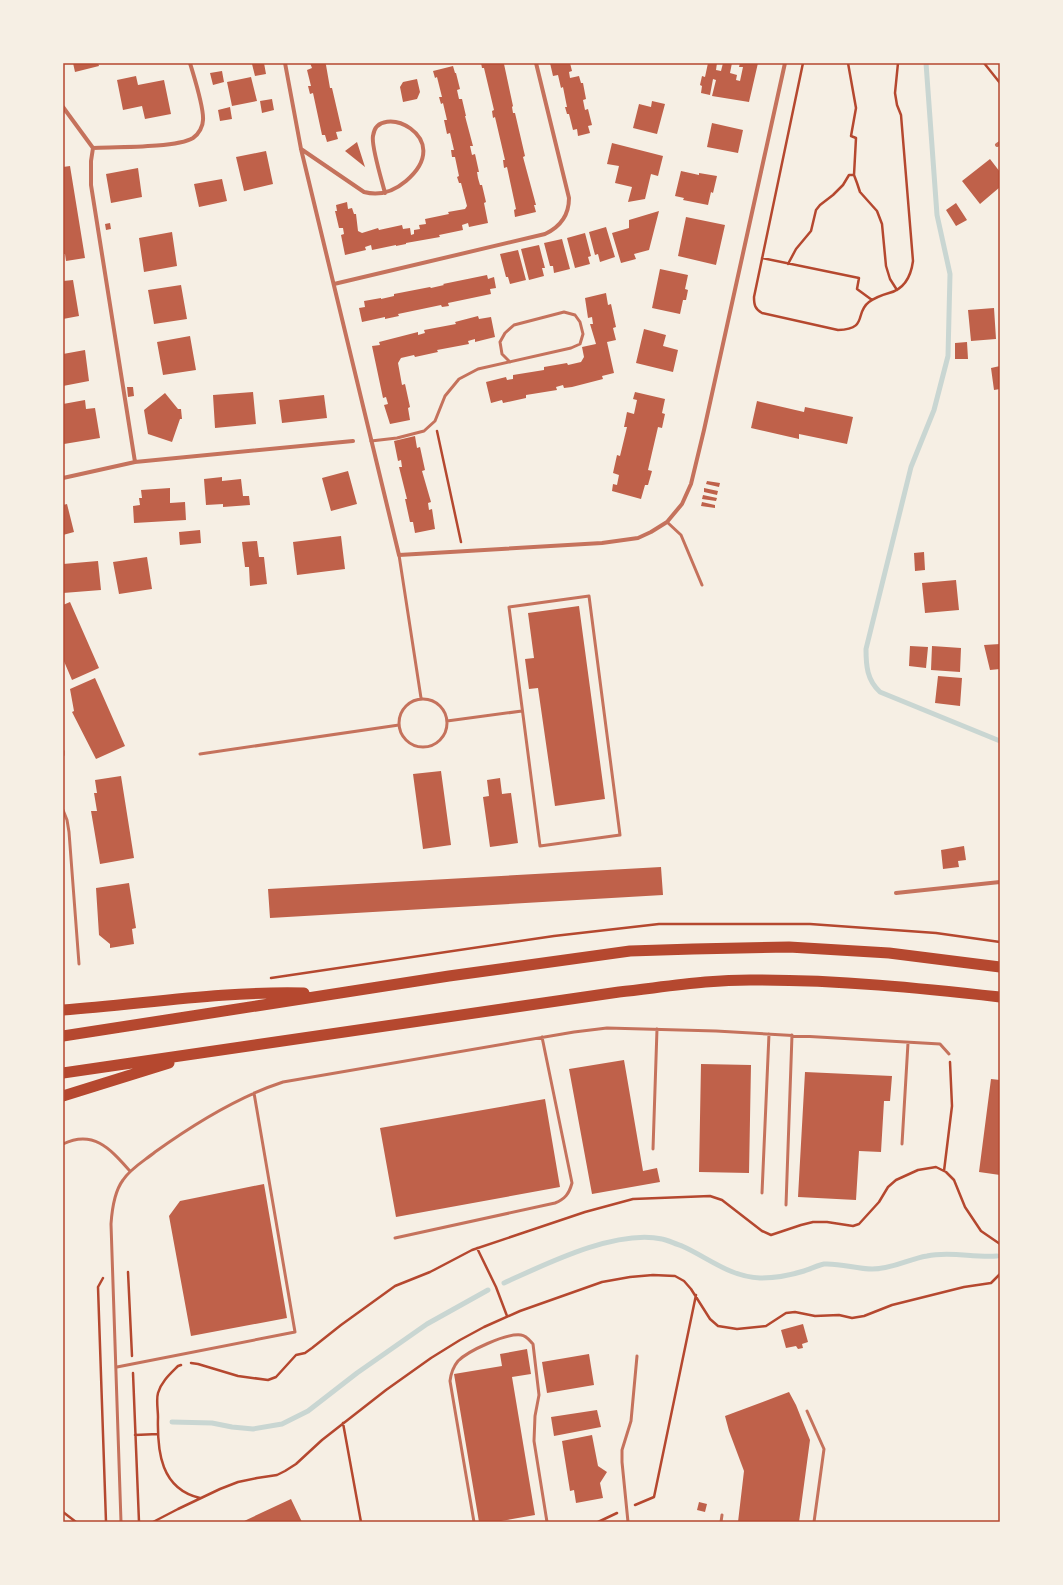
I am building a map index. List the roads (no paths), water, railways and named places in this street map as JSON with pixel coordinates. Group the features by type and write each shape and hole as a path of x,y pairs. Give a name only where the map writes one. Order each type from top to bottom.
{"highway":[{"path":"63,1036 450,976 638,951 789,947 889,953 1000,967"},
{"path":"968,962 1000,959"},
{"path":"63,1073 619,992 708,981 758,980 883,984 1000,997"},
{"path":"63,1010 214,995 275,992 331,994"},
{"path":"63,1096 157,1068 195,1054"}],"street":[{"path":"93,148 163,145 183,142 193,138 198,133 203,120 190,63"},
{"path":"285,63 301,149 398,555 602,543 632,539 651,532 667,522 682,504 691,484 785,63"},
{"path":"334,284 545,234 552,231 564,219 569,205 569,198 536,63"},
{"path":"63,107 93,148 91,161 91,185 135,462"},
{"path":"301,149 364,192 373,195 385,193 400,186 410,178 422,162 424,147 414,131 405,124 386,122 374,130 372,137 385,193"},
{"path":"63,478 135,462 353,441"},
{"path":"896,893 1000,882"}],"lane":[{"path":"371,440 412,436 424,432 435,421 445,396 459,379 478,369 510,362 572,348 580,344 583,334 580,322 575,315 564,312 514,325 504,333 500,342 502,354 510,362"},
{"path":"667,522 681,535 702,585"},
{"path":"398,555 421,698"},
{"path":"589,596 620,835 540,846 522,711 509,607 589,596"},
{"path":"421,698 436,702 445,713 447,721 444,736 432,746 417,747 410,744 404,739 398,725 402,710 414,700 421,698"},
{"path":"447,721 522,711"},
{"path":"200,754 398,725"},
{"path":"63,810 67,820 69,832 80,964"},
{"path":"121,1522 112,1211 116,1195 122,1182 130,1171 169,1142 232,1103 283,1082 542,1037 607,1028 792,1035 940,1044 949,1054"},
{"path":"653,1149 658,1029"},
{"path":"762,1193 769,1034"},
{"path":"786,1205 792,1035"},
{"path":"395,1238 555,1203 564,1200 570,1192 572,1183 542,1037"},
{"path":"902,1144 908,1043"},
{"path":"117,1367 295,1332 254,1093"},
{"path":"63,1144 81,1140 95,1141 107,1146 130,1171"},
{"path":"474,1522 450,1381 452,1370 458,1361 484,1345 507,1337 520,1335 528,1338 533,1344 539,1395 533,1436 547,1522"},
{"path":"628,1522 622,1450 631,1421 637,1356"},
{"path":"807,1410 824,1449 814,1522"},
{"path":"721,1522 722,1515"}],"waterway":[{"path":"926,63 937,215 950,274 948,356 934,410 911,467 866,649 866,661 872,683 880,692 1000,741"},
{"path":"504,1283 560,1258 582,1250 624,1239 644,1237 667,1240 691,1250 719,1266 749,1277 760,1278 794,1274 824,1264 880,1269 920,1257 944,1254 997,1256"},
{"path":"172,1422 212,1423 253,1429 282,1424 308,1411 357,1373 427,1324 488,1290"}]}
